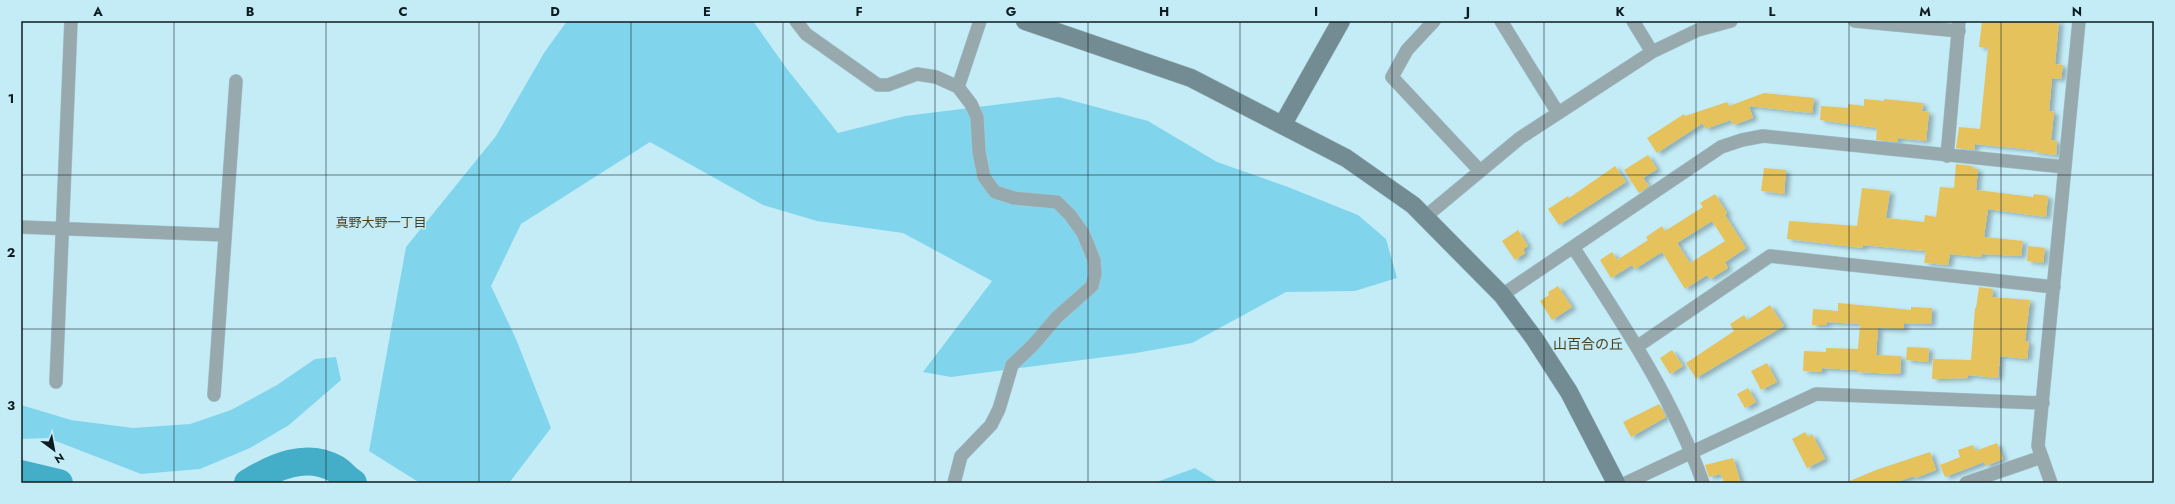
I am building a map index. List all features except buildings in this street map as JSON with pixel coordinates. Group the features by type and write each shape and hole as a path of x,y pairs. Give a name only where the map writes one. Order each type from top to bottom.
{"street":[{"path":"56,382 61,229 68,125 71,21"},
{"path":"796,21 806,34 878,85 888,85 916,74 936,77 958,87 971,104 977,118 979,152 984,177 995,192 1014,198 1057,202 1070,215 1083,233 1094,260 1095,274 1092,286 1057,317 1033,345 1012,365 999,409 991,425 961,456 954,483"},
{"path":"958,87 980,21"},
{"path":"1025,21 1191,78 1283,124 1346,158 1413,205 1502,295 1534,338 1569,392 1616,483"},
{"path":"1283,124 1341,21"},
{"path":"1434,21 1407,50 1392,77 1480,171"},
{"path":"1501,21 1558,113"},
{"path":"1633,21 1652,52"},
{"path":"1425,218 1520,138 1652,52 1698,30 1730,21"},
{"path":"1855,21 1959,26 1947,156"},
{"path":"2051,483 2038,446 2079,21"},
{"path":"214,395 224,235 236,81"},
{"path":"1502,295 1721,147 1742,140 1762,136 2065,167"},
{"path":"21,227 224,235"},
{"path":"1573,247 1638,346 1692,452 1703,483"},
{"path":"1638,346 1770,256 2054,287"},
{"path":"1626,483 1816,394 2042,403"},
{"path":"1966,483 2042,457"}],"shaded area":[{"path":"567,21 753,21 787,69 838,133 905,116 1059,97 1148,121 1217,162 1288,187 1358,215 1386,239 1397,278 1355,291 1286,292 1192,343 1136,353 951,377 923,372 992,281 903,233 817,221 763,205 650,142 521,224 491,286 516,339 551,428 509,483 420,483 369,451 406,247 496,136 544,53"},
{"path":"336,357 341,380 289,425 250,448 200,469 141,474 48,438 21,439 21,405 71,420 133,428 190,424 231,410 277,385 315,359"},
{"path":"1195,468 1219,483 1154,483"}],"waterway":[{"path":"248,483 279,467 302,462 325,464 336,469 353,483"},
{"path":"21,474 59,483"}],"district":[{"name":"真野大野一丁目","path":"381,222"},
{"name":"山百合の丘","path":"1588,344"}]}
